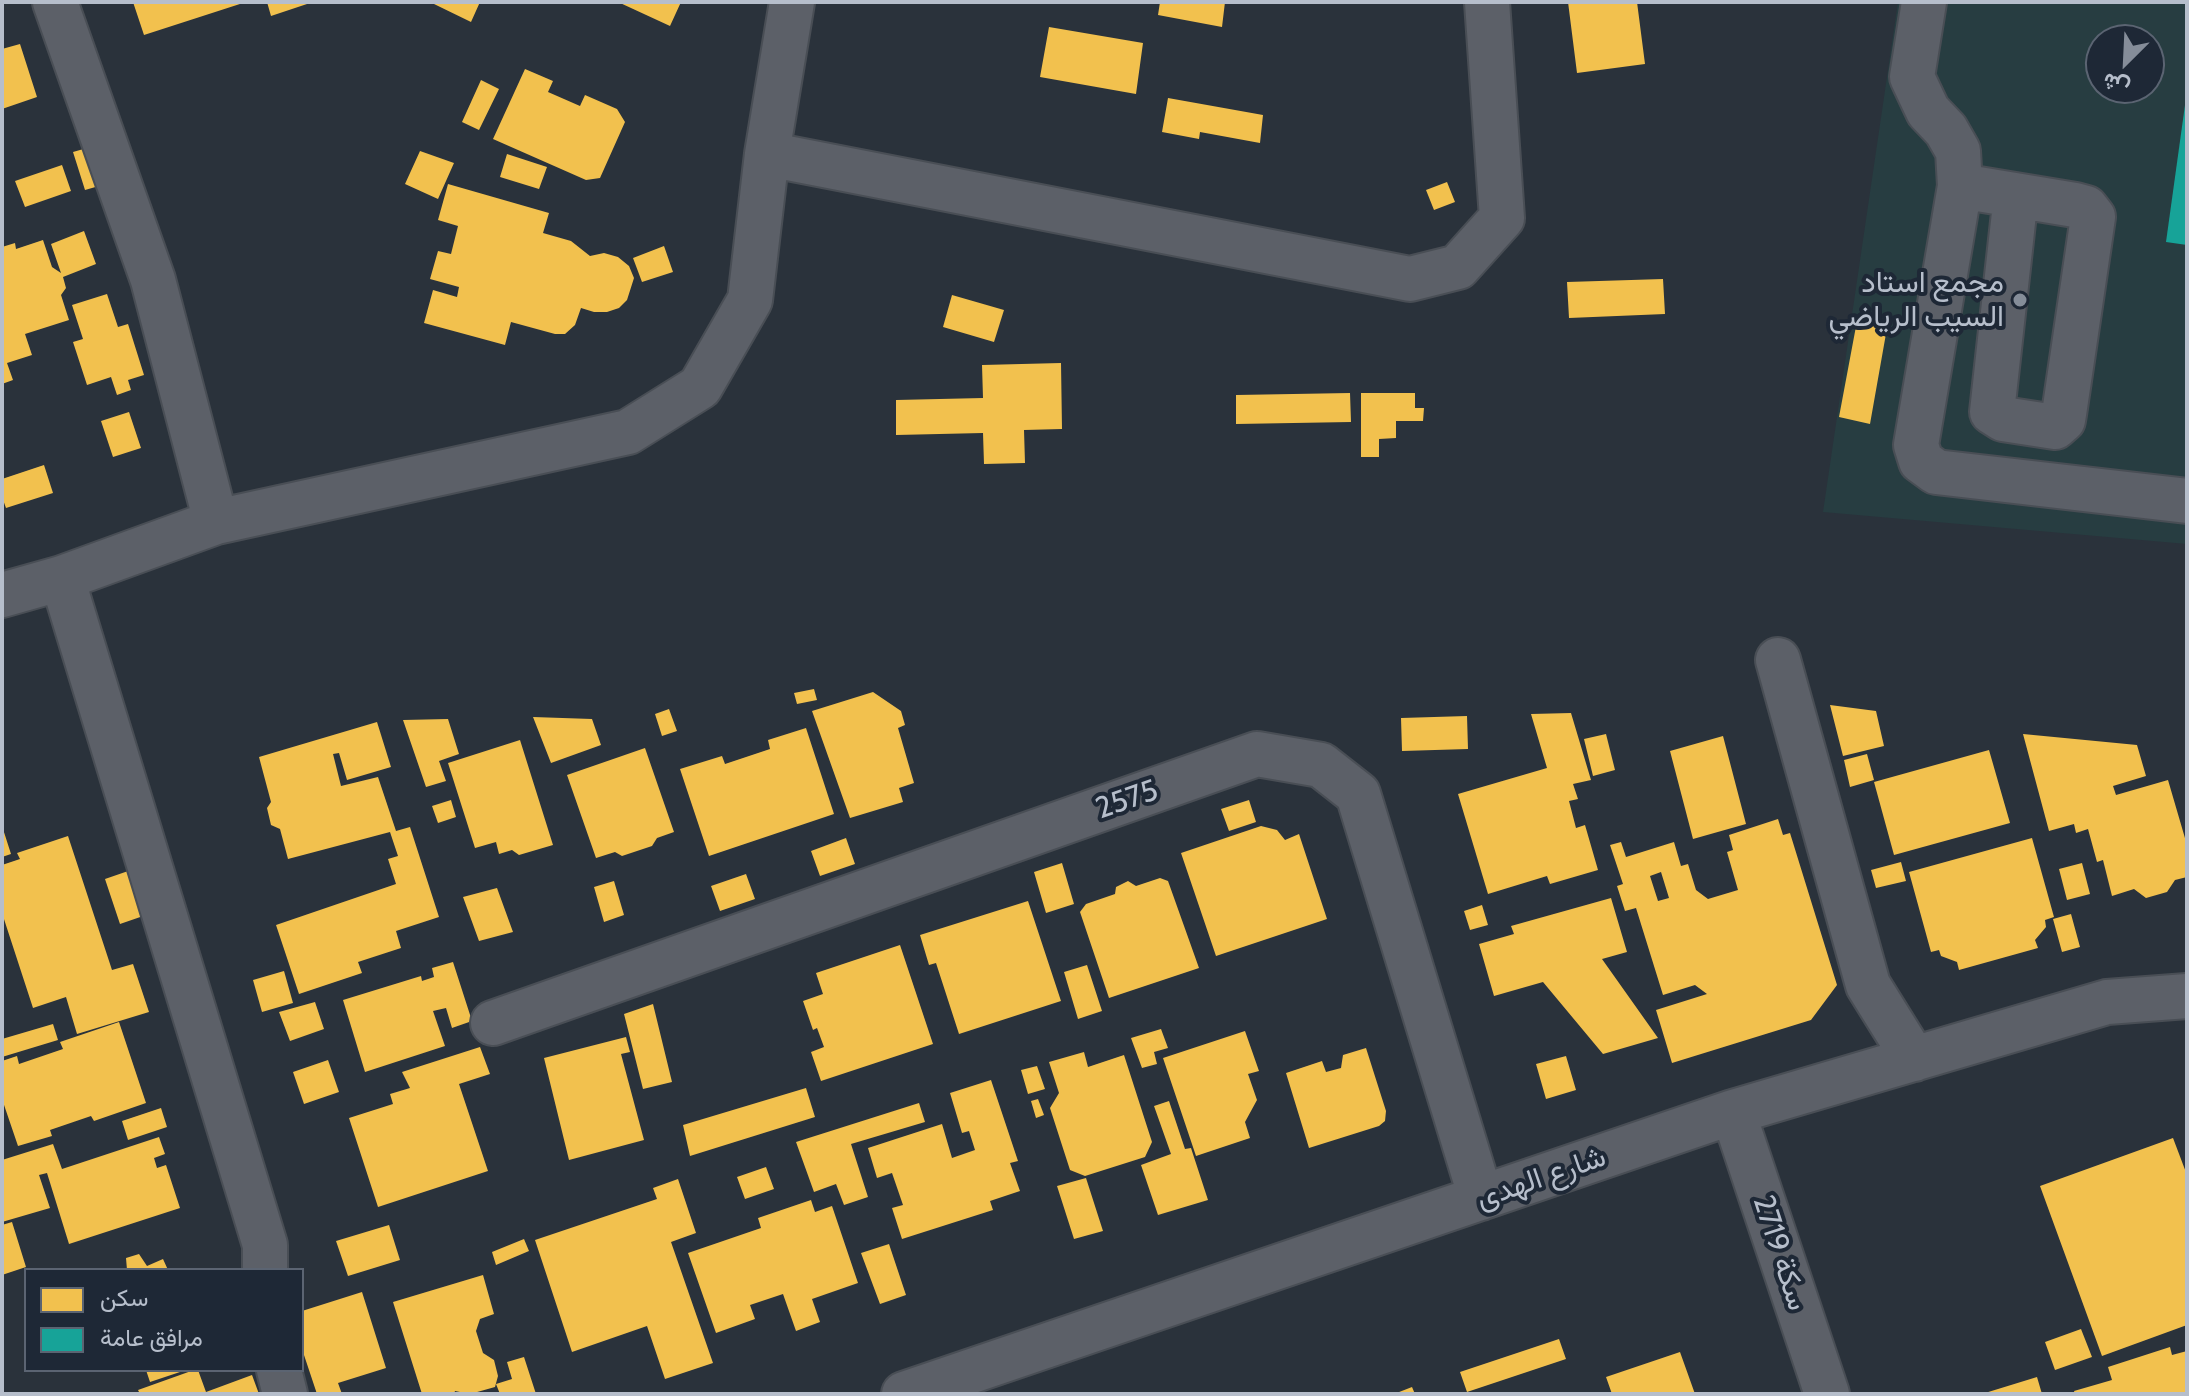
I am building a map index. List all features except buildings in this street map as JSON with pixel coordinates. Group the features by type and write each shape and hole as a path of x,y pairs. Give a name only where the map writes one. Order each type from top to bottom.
{"street":[{"path":"55,2 153,280 216,522"},
{"path":"2,595 62,578 216,522 628,432 700,387 750,300 767,154 792,2"},
{"path":"767,154 1410,279 1458,267 1502,218 1487,2"},
{"path":"1924,2 1912,77 1928,111 1946,130 1958,151 1960,186 1916,445 1921,461 1936,472 2187,501"},
{"path":"1960,186 2016,195 2075,205 2086,208 2093,217 2064,414 2060,424 2055,427 2003,419 1992,412 2016,195"},
{"path":"62,578 265,1245 265,1268"},
{"path":"1778,660 1868,985 1914,1059"},
{"name":"2575","path":"493,1023 1257,754 1295,760 1321,765 1358,794 1481,1198"},
{"name":"شارع الهدى","path":"904,1394 1733,1112 2107,1002 2187,996"},
{"name":"سكة 2719","path":"1733,1112 1827,1394"},
{"path":"280,1372 285,1394"}],"green space":[{"name":"مجمع استاد السيب الرياضي","path":"1898,2 2187,2 2187,544 1823,512"}],"place":[{"name":"مجمع استاد السيب الرياضي","path":"2020,300"}]}
